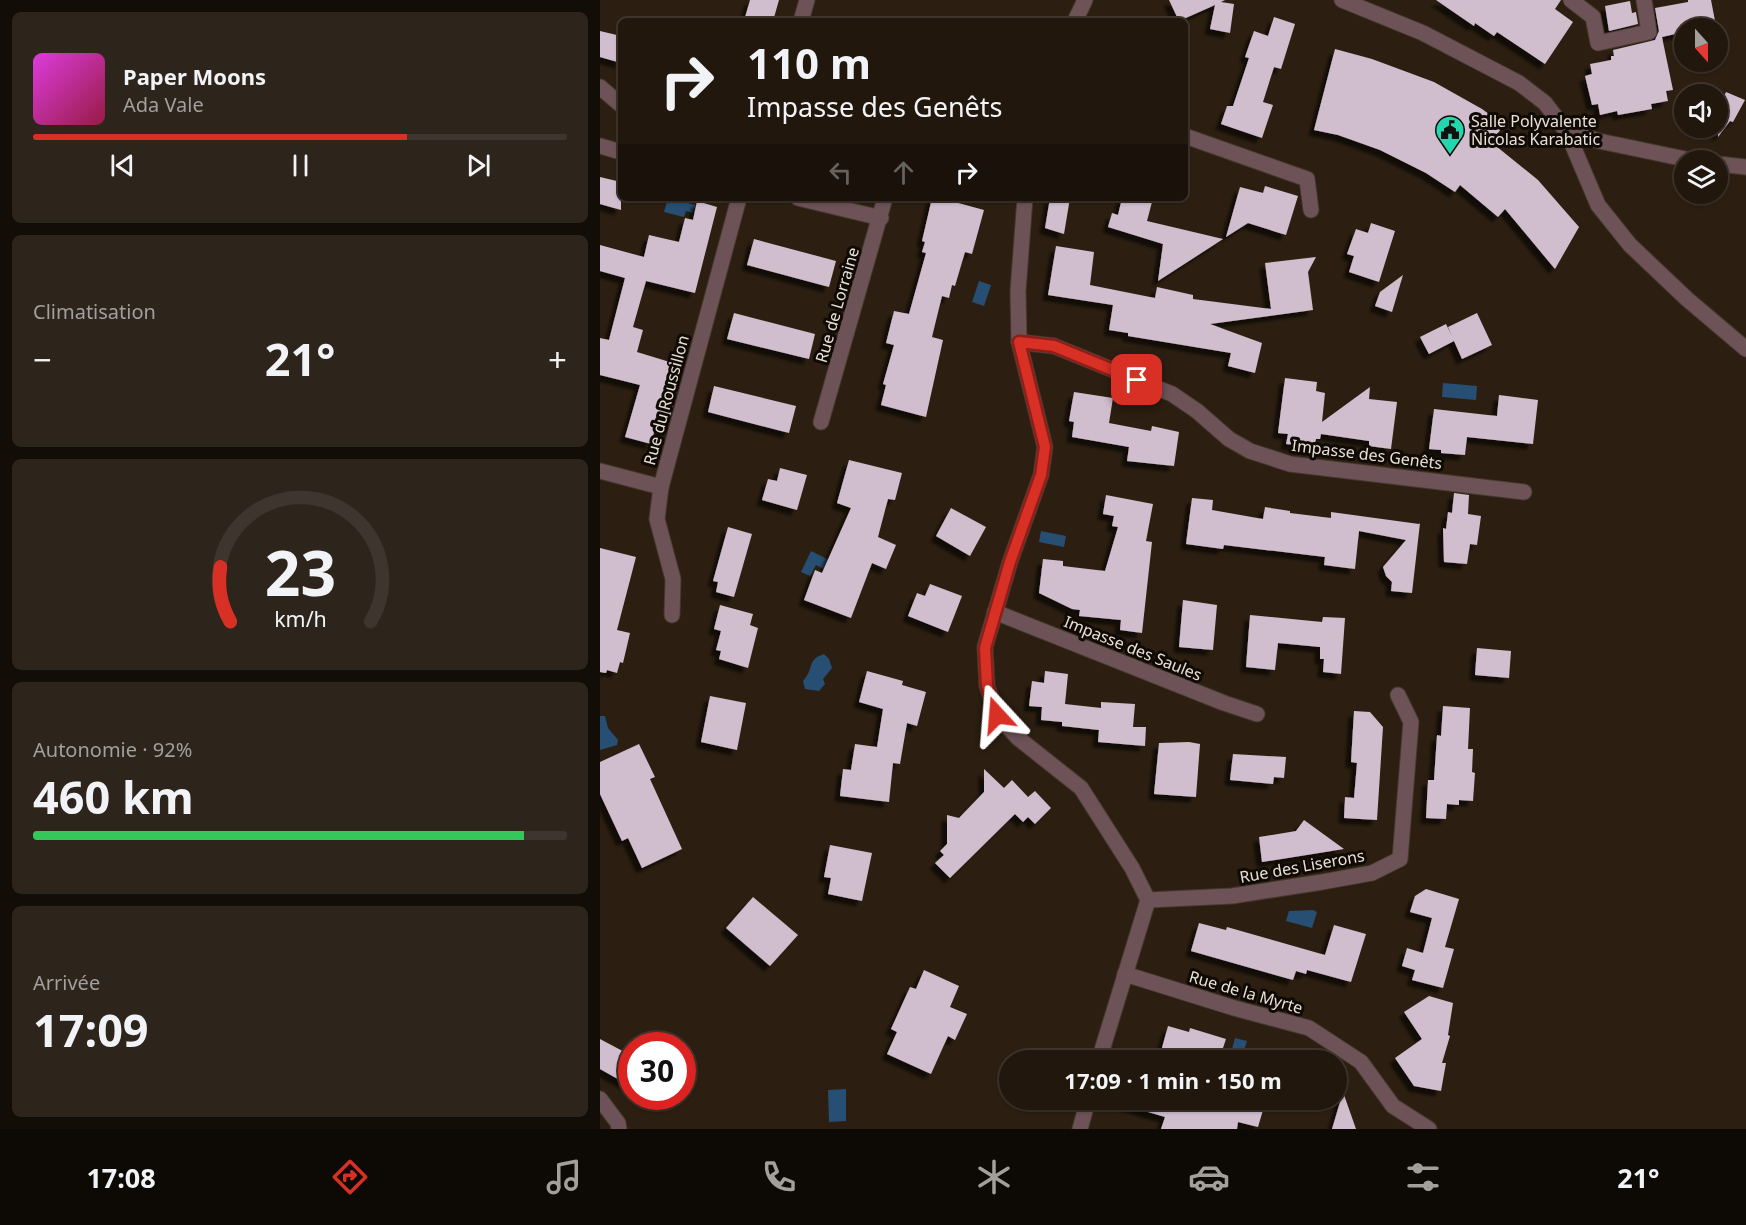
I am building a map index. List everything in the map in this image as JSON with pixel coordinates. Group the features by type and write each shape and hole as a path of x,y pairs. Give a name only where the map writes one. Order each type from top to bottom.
{"street":[{"path":"802,18 807,0"},
{"path":"1076,18 1085,0"},
{"path":"1342,0 1423,33 1519,83 1545,103 1567,132 1598,205 1630,245 1687,299 1746,349"},
{"path":"1571,0 1593,17 1598,43 1649,32 1644,0"},
{"path":"600,87 618,102"},
{"path":"1567,132 1610,144 1674,157"},
{"path":"1188,137 1306,179 1311,210"},
{"path":"600,146 618,151"},
{"path":"1728,165 1746,167"},
{"name":"Rue du Roussillon","path":"672,615 673,579 657,519 661,487 738,201"},
{"path":"810,201 881,218"},
{"name":"Rue de Lorraine","path":"821,422 884,201"},
{"path":"1025,201 1018,291 1019,342 1045,447 1041,475 1010,562 985,648 987,686 997,715 1018,738 1081,788 1132,868 1148,900 1138,940 1102,1050"},
{"name":"Impasse des Genêts","path":"1019,342 1054,346 1172,394 1197,411 1229,439 1250,451 1290,464 1524,492"},
{"path":"600,471 661,487"},
{"name":"Impasse des Saules","path":"996,612 1257,714"},
{"name":"Rue des Liserons","path":"1148,900 1232,896 1322,882 1372,873 1400,859 1411,722 1398,695"},
{"name":"Rue de la Myrte","path":"1125,974 1308,1028 1361,1062 1393,1107 1429,1129"},
{"path":"600,1099 618,1123 619,1129"},
{"path":"1080,1129 1085,1110"}],"water":[{"path":"667,201 695,205 693,213 686,211 684,217 664,212"},
{"path":"979,281 991,285 984,306 972,302"},
{"path":"1443,383 1477,386 1476,400 1442,397"},
{"path":"1041,531 1066,536 1064,547 1039,542"},
{"path":"811,551 831,561 826,570 816,565 810,576 801,572"},
{"path":"824,654 829,659 832,668 823,679 825,684 819,691 805,689 803,681 813,662 818,656"},
{"path":"600,716 605,716 608,728 618,740 617,745 600,750"},
{"path":"1313,910 1317,912 1312,928 1286,921 1289,911"},
{"path":"1235,1038 1247,1041 1244,1050 1232,1050"},
{"path":"846,1089 846,1121 829,1122 828,1090"}],"building":[{"path":"750,0 779,0 774,18 745,18"},
{"path":"1169,0 1225,0 1221,2 1234,4 1230,33 1210,29 1215,5 1186,18 1178,18"},
{"path":"1436,0 1561,0 1555,9 1573,22 1545,64 1497,32 1494,36 1475,23 1474,26"},
{"path":"1688,0 1711,0 1714,18 1674,18 1674,34 1662,37 1673,90 1666,91 1668,101 1651,104 1652,109 1618,115 1617,111 1600,115 1598,104 1592,105 1585,76 1592,74 1590,64 1611,60 1611,56 1614,56 1613,50 1655,40 1659,31 1655,8 1688,2"},
{"path":"1630,1 1632,13 1636,12 1638,24 1609,31 1605,6"},
{"path":"1274,17 1295,24 1281,69 1274,67 1263,102 1273,105 1262,138 1221,124 1227,106 1233,106 1249,58 1245,57 1254,31 1268,36"},
{"path":"600,31 618,35 618,62 600,57"},
{"name":"Salle Polyvalente Nicolas Karabatic","path":"1335,49 1372,59 1434,82 1482,109 1504,125 1491,142 1538,180 1579,227 1555,269 1505,209 1498,217 1460,185 1455,192 1426,173 1380,150 1338,135 1314,130"},
{"path":"1728,93 1745,100 1733,122 1730,121 1728,124"},
{"path":"600,177 618,181 618,201 621,201 621,210 600,204"},
{"path":"1265,186 1298,196 1286,235 1248,223 1226,237 1240,187 1263,193"},
{"path":"697,201 717,207 695,293 646,281 633,327 643,330 637,352 673,363 663,399 674,402 668,424 657,421 651,444 625,437 640,385 600,375 600,338 609,340 625,278 600,271 600,245 644,257 649,235 679,242 685,218 693,220"},
{"path":"931,201 951,201 984,210 972,254 965,252 949,298 942,296 932,337 943,340 926,417 881,405 886,385 883,384 894,345 886,343 894,311 909,314 926,253 922,252 925,242 922,241"},
{"path":"1050,201 1070,201 1064,234 1045,228"},
{"path":"1121,201 1152,201 1147,221 1223,239 1158,281 1163,244 1108,227 1112,213 1118,215"},
{"path":"1371,223 1395,231 1379,282 1349,272 1354,256 1347,254 1356,229 1368,233"},
{"path":"754,239 836,261 829,287 747,265"},
{"path":"1056,246 1094,252 1090,285 1155,298 1157,287 1193,295 1193,299 1271,309 1265,263 1316,257 1308,272 1313,310 1210,324 1262,343 1255,373 1228,366 1231,353 1128,336 1128,333 1109,330 1113,305 1048,295"},
{"path":"1403,275 1392,312 1375,306 1380,292"},
{"path":"734,313 815,334 809,359 727,339"},
{"path":"1477,313 1492,345 1462,359 1454,341 1429,354 1420,337 1446,324 1452,336 1448,327"},
{"path":"1285,378 1317,382 1316,391 1325,393 1322,422 1370,387 1369,399 1397,402 1391,449 1369,446 1369,441 1321,434 1320,439 1316,439 1314,447 1286,444 1288,434 1278,433"},
{"path":"714,386 796,406 789,433 708,412"},
{"path":"1074,392 1113,398 1109,423 1151,431 1152,426 1179,432 1174,466 1127,461 1129,447 1072,437 1074,422 1069,421"},
{"path":"1499,395 1538,400 1533,444 1467,437 1465,455 1441,453 1441,450 1429,449 1434,409 1497,416"},
{"path":"849,460 902,473 895,500 888,499 878,537 896,545 886,569 872,563 851,618 804,600 815,570 822,573 851,508 837,503"},
{"path":"780,468 807,475 797,510 762,500 768,479 777,481"},
{"path":"1454,493 1469,495 1468,514 1481,516 1477,545 1470,544 1467,564 1444,562 1443,528 1446,529 1448,512 1452,513"},
{"path":"1106,495 1153,504 1146,541 1152,542 1142,633 1120,630 1121,620 1079,616 1080,610 1072,609 1039,593 1043,559 1063,561 1063,566 1105,571 1118,527 1112,526 1114,516 1103,514"},
{"path":"1192,498 1213,500 1212,510 1263,519 1265,507 1290,511 1290,513 1331,518 1331,512 1420,523 1412,593 1391,591 1392,582 1386,576 1383,567 1406,540 1359,531 1355,569 1324,565 1325,557 1224,545 1223,549 1186,544"},
{"path":"951,508 986,527 970,556 936,536"},
{"path":"728,527 752,534 734,597 716,592 718,582 713,581"},
{"path":"600,548 636,557 617,630 630,633 623,663 620,662 617,673 607,670 606,673 600,672"},
{"path":"930,584 962,596 948,632 908,616 917,593 925,596"},
{"path":"1183,600 1217,605 1213,650 1179,647"},
{"path":"720,605 753,614 750,625 758,628 748,668 719,659 721,651 716,650 721,631 714,629"},
{"path":"1250,615 1322,622 1323,617 1345,618 1341,674 1323,672 1324,659 1320,659 1320,647 1278,643 1275,670 1246,667"},
{"path":"1477,648 1511,651 1509,678 1475,675"},
{"path":"867,671 903,681 902,685 926,692 917,726 907,723 900,764 893,763 889,802 840,796 843,769 851,770 855,744 877,747 883,709 859,702"},
{"path":"1045,671 1068,674 1065,704 1101,708 1101,702 1135,704 1133,727 1146,727 1145,746 1098,742 1099,730 1062,726 1062,722 1041,720 1042,707 1029,706 1032,681 1044,683"},
{"path":"710,696 746,703 737,750 701,742"},
{"path":"1443,706 1470,708 1468,749 1473,749 1472,772 1475,773 1473,801 1459,800 1459,805 1447,804 1446,819 1426,818 1428,780 1434,780 1437,735 1441,736"},
{"path":"1354,711 1370,712 1383,727 1377,820 1344,818 1345,797 1354,798 1357,763 1351,762"},
{"path":"1159,743 1200,744 1196,797 1154,794"},
{"path":"639,744 655,777 650,779 682,849 642,868 628,838 622,841 600,794 600,762"},
{"path":"1233,754 1286,757 1284,778 1274,777 1273,784 1230,780"},
{"path":"984,769 1004,788 1012,780 1028,797 1035,791 1051,808 1035,824 1028,817 1023,822 1015,814 950,878 935,863 944,855 940,851 947,844 947,815 959,818 984,792"},
{"path":"1304,820 1344,849 1262,862 1259,837 1296,831"},
{"path":"830,845 872,853 862,901 828,894 831,878 824,877"},
{"path":"1426,889 1459,899 1445,947 1454,949 1443,988 1412,980 1415,970 1402,966 1407,948 1423,953 1432,918 1410,912 1415,896"},
{"path":"753,897 798,935 770,966 726,928"},
{"path":"1199,923 1226,930 1227,927 1325,955 1334,925 1366,934 1351,982 1307,970 1306,974 1296,971 1293,980 1191,951"},
{"path":"924,970 959,986 950,1007 967,1014 955,1040 948,1036 931,1074 887,1054 897,1032 891,1029 910,987 916,989"},
{"path":"1429,996 1453,1003 1448,1035 1450,1036 1442,1063 1446,1063 1441,1091 1414,1086 1395,1058 1422,1039 1404,1012"},
{"path":"1168,1026 1189,1032 1190,1028 1226,1039 1222,1050 1161,1050"},
{"path":"600,1039 618,1049 618,1079 600,1069"},
{"path":"1347,1103 1356,1129 1332,1129 1338,1110 1347,1110"},
{"path":"1141,1110 1263,1110 1258,1127 1238,1122 1237,1129 1161,1129 1165,1117"}],"place":[{"name":"Salle Polyvalente Nicolas Karabatic","path":"1450,156"}],"route":[{"path":"997,715 987,686 985,648 1010,562 1041,475 1045,447 1019,342 1054,346 1137,380"}]}
